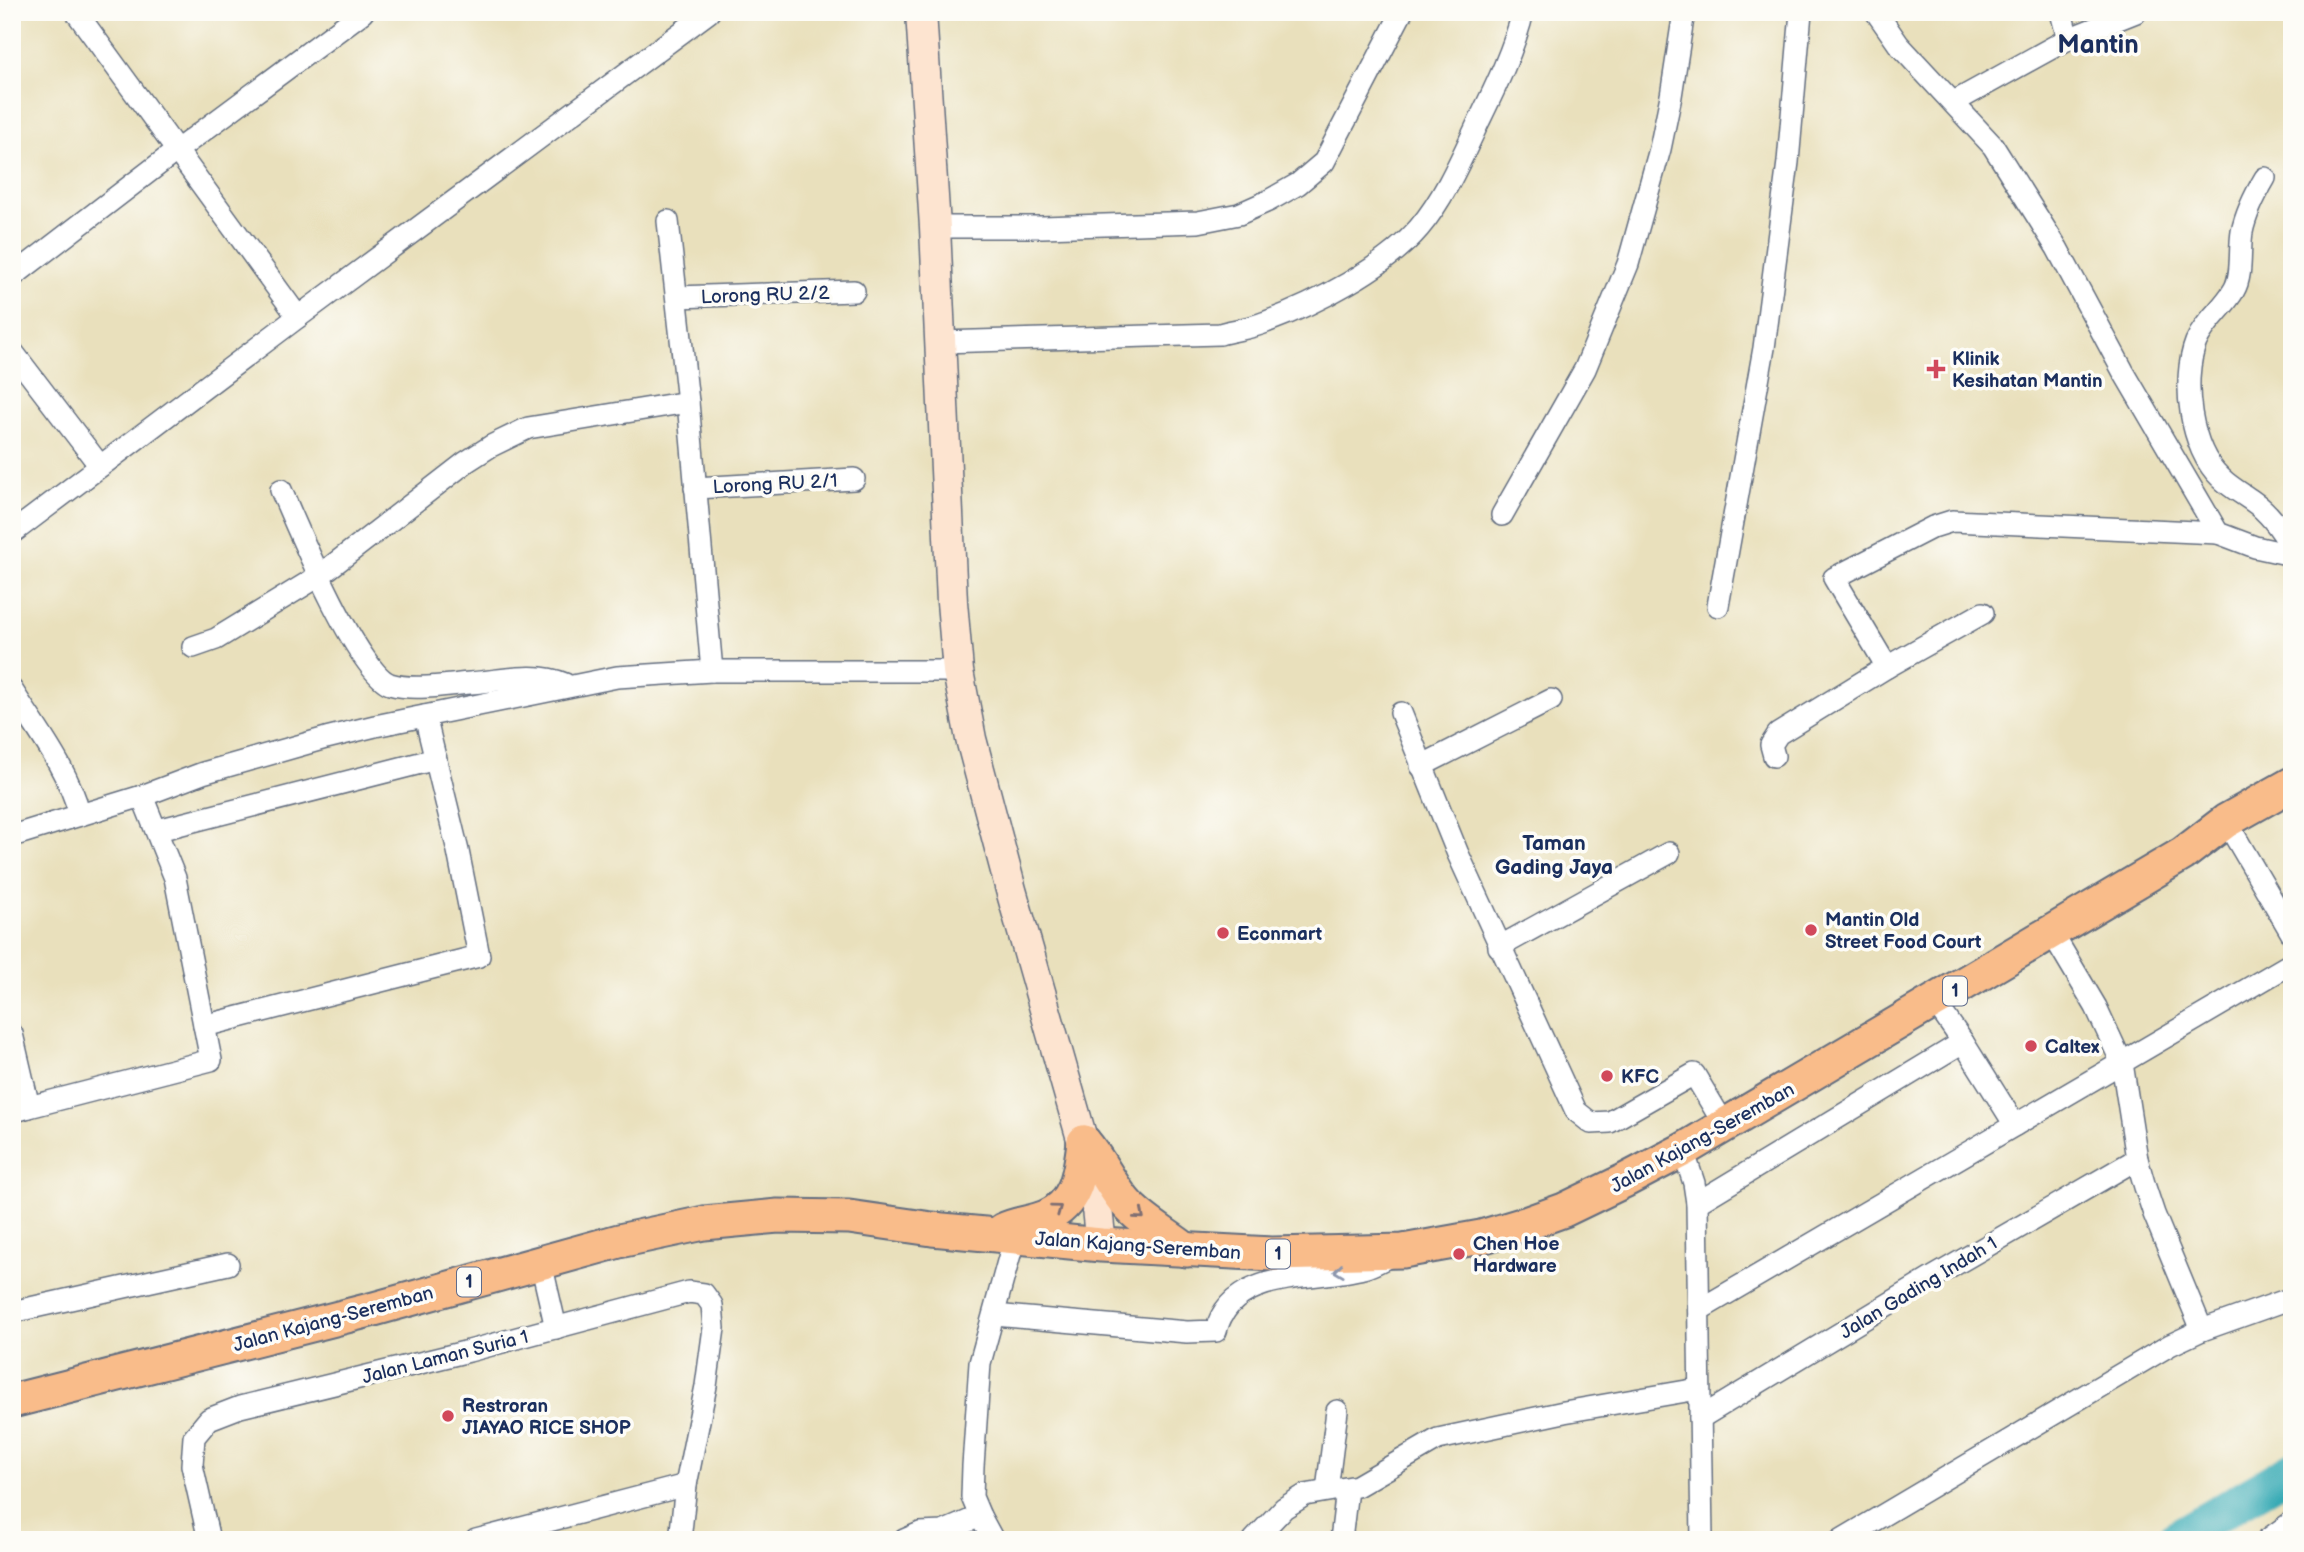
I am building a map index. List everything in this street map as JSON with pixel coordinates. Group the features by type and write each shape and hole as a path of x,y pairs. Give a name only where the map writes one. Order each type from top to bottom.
{"main road":[{"path":"921,12 941,342 950,576 958,671 971,739 1014,903 1094,1181 1101,1245"},
{"name":"Jalan Kajang-Seremban","path":"12,1401 374,1309 619,1241 704,1223 778,1216 849,1217 1101,1245 1272,1254 1403,1251 1481,1237 1564,1210 1683,1150 2183,854 2232,830 2292,783"},
{"path":"2232,830 2292,806"},
{"path":"1004,1235 1012,1226 1045,1217 1060,1209 1071,1197 1076,1185 1084,1142"},
{"path":"1084,1142 1137,1214 1186,1250"}],"street":[{"path":"76,12 298,317"},
{"path":"12,277 363,12"},
{"path":"12,533 709,12"},
{"path":"935,227 1198,222 1239,214 1268,201 1298,184 1324,162 1402,12"},
{"path":"941,342 1220,334 1265,323 1353,281 1419,229 1442,195 1492,93 1523,12"},
{"path":"1502,515 1586,369 1628,264 1660,149 1684,12"},
{"path":"1718,606 1764,348 1788,162 1801,12"},
{"path":"1876,12 1899,45 1993,146 2057,248 2123,371 2218,533"},
{"path":"2061,12 2083,28"},
{"path":"1954,102 2083,28 2136,12"},
{"path":"2265,178 2255,195 2242,231 2235,290 2209,319 2196,341 2190,362 2188,390 2192,418 2208,462 2218,476 2269,516 2292,549"},
{"path":"668,221 688,402 712,671"},
{"name":"Lorong RU 2/2","path":"677,296 854,291"},
{"path":"12,351 100,466"},
{"path":"193,647 215,639 319,576 466,462 491,446 528,428 688,402"},
{"name":"Lorong RU 2/1","path":"695,488 854,479"},
{"path":"281,490 319,576 367,665 388,684 424,687 535,678 557,680 570,687"},
{"path":"1887,667 1834,578 1933,527 1952,521 2218,533 2255,547 2292,555"},
{"path":"1774,757 1771,745 1778,734 1887,667 1983,613"},
{"path":"12,836 142,796 215,769 338,735 617,677 712,671 958,671"},
{"path":"12,690 60,766 75,797 80,815"},
{"path":"1420,766 1551,700"},
{"path":"1401,713 1420,766 1499,947 1576,1111 1591,1123 1610,1122 1694,1074 1725,1126"},
{"path":"204,1026 479,956 458,851 425,716"},
{"path":"158,830 436,759"},
{"path":"12,1034 21,1109 211,1060 175,878 158,830 142,796"},
{"path":"2232,830 2292,934"},
{"path":"1499,947 1669,853"},
{"path":"2052,933 2096,1007 2122,1063 2137,1159 2154,1214 2202,1330"},
{"path":"1699,1310 2292,963"},
{"path":"1935,1002 2015,1125"},
{"path":"1697,1203 1963,1042"},
{"path":"1683,1150 1694,1183 1697,1203 1702,1540"},
{"name":"Jalan Gading Indah 1","path":"1700,1418 1942,1272 2137,1159"},
{"path":"993,1540 972,1497 972,1466 980,1363 994,1315 1004,1235"},
{"path":"994,1315 1187,1332 1216,1331 1219,1319 1230,1304 1269,1283 1363,1268 1403,1251"},
{"path":"541,1263 556,1328"},
{"path":"12,1312 228,1264"},
{"name":"Jalan Laman Suria 1","path":"209,1540 192,1465 194,1437 209,1419 240,1407 469,1351 689,1292 704,1294 712,1306 714,1328 687,1485"},
{"path":"1842,1540 2126,1370 2202,1330 2292,1298"},
{"path":"1254,1540 1284,1508 1305,1495 1357,1486 1438,1439 1564,1412 1698,1390"},
{"path":"1337,1411 1337,1490 1341,1540"},
{"path":"476,1540 505,1536 687,1485 680,1540"},
{"path":"904,1540 920,1533 943,1532 980,1516"},
{"path":"2267,1540 2292,1522"}],"waterway":[{"path":"2173,1540 2292,1470"}],"place":[{"name":"Klinik Kesihatan Mantin","path":"1936,369"},
{"name":"Mantin Old Street Food Court","path":"1811,930"},
{"name":"Econmart","path":"1223,933"},
{"name":"Caltex","path":"2031,1046"},
{"name":"KFC","path":"1607,1076"},
{"name":"Chen Hoe Hardware","path":"1459,1254"},
{"name":"Restroran JIAYAO RICE SHOP","path":"448,1416"}],"district":[{"name":"Mantin","path":"2098,44"},
{"name":"Taman Gading Jaya","path":"1554,855"}]}
